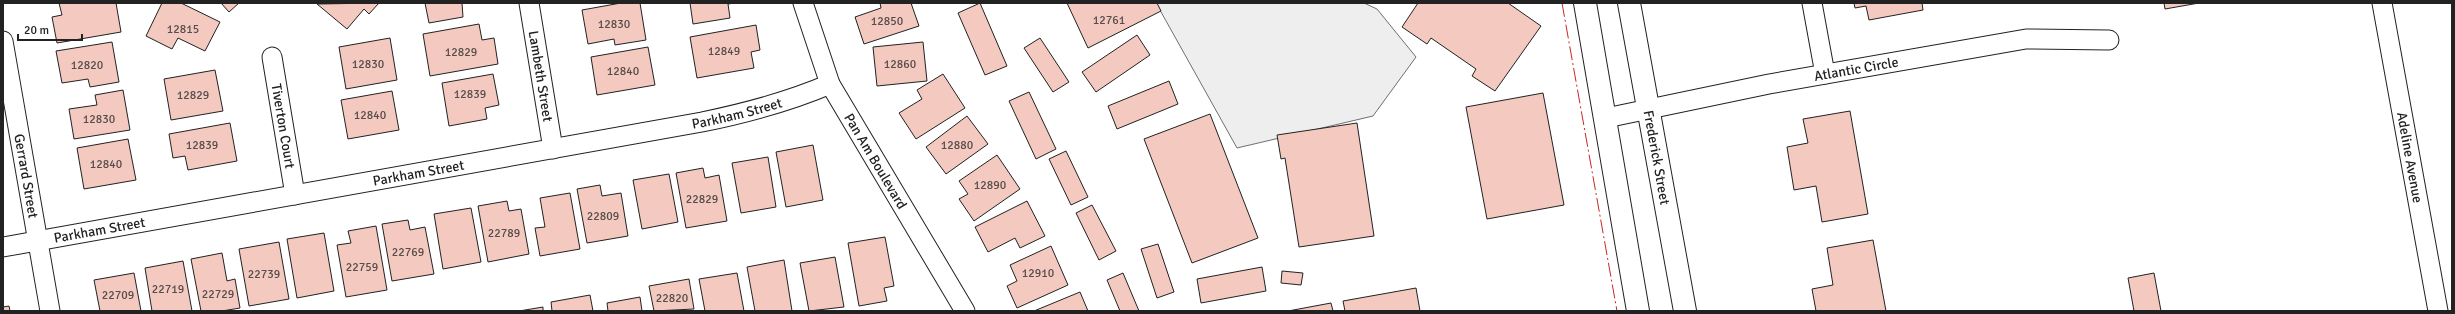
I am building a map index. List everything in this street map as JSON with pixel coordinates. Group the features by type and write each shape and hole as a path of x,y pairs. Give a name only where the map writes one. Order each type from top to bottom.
{"main road":[{"path":"1585,3 1638,311"},
{"name":"Frederick Street","path":"1629,3 1685,311"}],"street":[{"name":"Lambeth Street","path":"529,3 553,149"},
{"name":"Pan Am Boulevard","path":"803,3 830,84 965,311"},
{"path":"1812,3 1825,74"},
{"name":"Adeline Avenue","path":"2382,3 2438,311"},
{"name":"Atlantic Circle","path":"1606,118 1649,108 1825,74 2026,39 2109,40"},
{"name":"Gerrard Street","path":"3,41 50,311"},
{"name":"Tiverton Court","path":"272,57 295,195"},
{"name":"Parkham Street","path":"3,247 553,149 754,111 796,99 830,84"}],"shaded area":[{"path":"1156,3 1364,3 1377,9 1416,57 1373,116 1237,148"}],"building":[{"path":"59,3 116,3 121,32 57,43 52,17 62,15"},
{"path":"162,3 181,3 220,22 205,51 178,38 172,49 146,36"},
{"path":"221,3 239,3 229,12"},
{"path":"379,3 369,14 364,9 347,29 317,4"},
{"path":"425,3 462,3 463,17 429,23"},
{"path":"621,3 640,3 646,40 615,45 614,39 588,44 582,10"},
{"path":"690,3 735,3 728,4 730,18 693,24"},
{"path":"880,3 911,3 919,26 864,44 855,17 881,8"},
{"path":"980,3 1007,66 985,75 958,13"},
{"path":"1067,3 1157,3 1161,11 1088,48"},
{"path":"1418,3 1508,3 1541,26 1495,91 1472,76 1476,69 1431,38 1427,44 1402,27"},
{"path":"1854,3 1922,3 1923,10 1869,20 1866,6 1855,8"},
{"path":"2164,3 2199,3 2165,9"},
{"path":"479,24 482,40 494,38 498,64 430,76 423,34"},
{"path":"756,25 760,50 751,52 754,68 697,78 690,37"},
{"path":"1137,35 1150,55 1096,92 1082,72"},
{"path":"390,38 397,80 346,89 339,47"},
{"path":"1040,38 1069,82 1053,92 1024,48"},
{"path":"112,42 119,82 90,87 88,79 62,83 56,51"},
{"path":"923,42 927,81 877,86 873,47"},
{"path":"648,47 655,85 597,95 591,57"},
{"path":"215,70 223,111 171,120 164,79"},
{"path":"493,74 499,105 485,108 487,119 449,126 442,83"},
{"path":"943,74 965,108 916,139 899,113 922,99 917,90"},
{"path":"1169,81 1178,104 1117,129 1108,106"},
{"path":"123,90 130,130 74,139 69,109 97,105 95,95"},
{"path":"392,91 399,130 348,139 341,100"},
{"path":"1029,92 1056,149 1036,159 1009,101"},
{"path":"1543,93 1564,205 1487,219 1466,107"},
{"path":"1850,111 1868,214 1822,222 1816,186 1794,190 1787,147 1808,143 1803,119"},
{"path":"1210,114 1258,238 1192,263 1144,139"},
{"path":"967,116 988,144 946,174 926,147"},
{"path":"230,123 237,161 188,170 185,156 173,158 169,134"},
{"path":"1357,123 1374,236 1299,247 1285,158 1281,159 1277,135"},
{"path":"128,139 136,180 84,189 77,148"},
{"path":"813,145 823,200 786,207 776,152"},
{"path":"1066,151 1088,197 1071,205 1049,159"},
{"path":"997,155 1020,189 974,221 959,199 968,194 959,181"},
{"path":"768,157 776,207 741,213 732,163"},
{"path":"703,168 705,178 719,175 727,221 686,228 676,173"},
{"path":"669,174 678,222 642,229 633,180"},
{"path":"600,185 602,196 621,193 628,236 587,243 577,189"},
{"path":"570,193 580,249 540,256 535,228 545,227 540,198"},
{"path":"507,201 509,211 521,209 529,254 488,262 478,206"},
{"path":"1027,201 1045,236 1020,248 1015,238 988,252 975,227"},
{"path":"1092,205 1116,251 1099,260 1076,213"},
{"path":"471,208 481,262 443,269 434,214"},
{"path":"408,220 410,230 425,227 434,274 392,281 382,224"},
{"path":"376,226 387,290 346,297 337,245 351,243 348,231"},
{"path":"324,233 334,291 297,298 287,239"},
{"path":"885,237 894,286 884,288 887,301 859,306 848,243"},
{"path":"1873,240 1886,311 1816,311 1812,289 1833,285 1827,248"},
{"path":"279,242 289,299 249,306 239,249"},
{"path":"1158,244 1174,292 1157,298 1141,249"},
{"path":"1051,246 1068,285 1017,308 1007,286 1017,281 1010,265"},
{"path":"222,253 227,281 235,279 240,308 222,311 201,311 191,259"},
{"path":"835,257 844,307 809,311 800,263"},
{"path":"784,260 792,311 755,311 747,267"},
{"path":"183,261 192,311 152,311 145,268"},
{"path":"1262,267 1266,291 1201,303 1197,279"},
{"path":"1282,271 1303,273 1301,285 1281,283"},
{"path":"134,273 141,311 100,311 94,280"},
{"path":"737,273 744,311 705,311 699,279"},
{"path":"1123,273 1139,311 1120,311 1107,280"},
{"path":"2154,273 2161,311 2134,311 2128,278"},
{"path":"689,279 694,309 654,311 649,286"},
{"path":"1416,288 1420,311 1345,311 1343,301"},
{"path":"1080,292 1088,311 1034,311"},
{"path":"590,295 593,311 552,311 551,302"},
{"path":"640,297 642,311 608,311 607,303"},
{"path":"1331,303 1333,311 1288,311"},
{"path":"9,306 10,311 3,311 3,307"},
{"path":"543,307 543,311 519,311"}],"power":[{"path":"1562,3 1617,311"}]}
